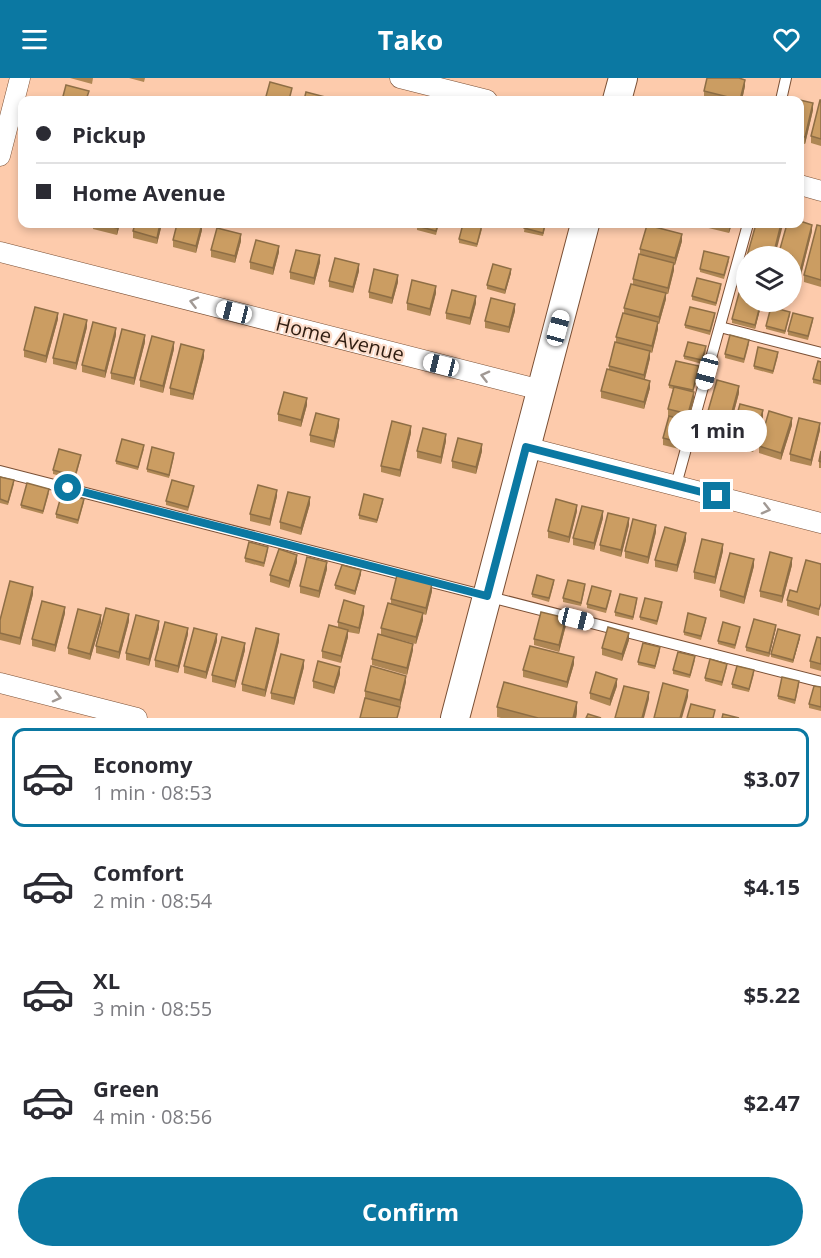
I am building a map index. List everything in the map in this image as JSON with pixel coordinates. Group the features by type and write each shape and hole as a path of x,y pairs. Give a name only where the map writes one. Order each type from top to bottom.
{"main road":[{"path":"618,96 623,78"},
{"path":"455,718 584,228"}],"street":[{"path":"0,156 21,78"},
{"path":"400,78 471,96"},
{"path":"804,186 821,190"},
{"name":"Home Avenue","path":"0,252 541,390"},
{"path":"526,447 821,523"},
{"path":"0,683 137,718"}],"lane":[{"path":"781,96 786,78"},
{"path":"676,485 747,228"},
{"path":"720,327 821,353"},
{"path":"0,471 821,682"}],"building":[{"path":"707,78 745,80 741,96 724,96 704,91"},
{"path":"270,82 292,88 290,96 266,96"},
{"path":"66,85 89,91 87,96 63,96"},
{"path":"306,92 321,96 305,96"},
{"path":"821,100 821,139 811,136"},
{"path":"804,101 813,103 804,137"},
{"path":"804,222 812,225 802,264 802,246 781,246 786,228 804,228"},
{"path":"817,225 821,226 821,280 804,275"},
{"path":"134,228 159,228 157,238 133,231"},
{"path":"176,228 201,228 196,246 173,240"},
{"path":"217,228 241,234 235,256 211,250"},
{"path":"462,228 481,228 477,244 459,239"},
{"path":"524,228 544,228 543,233"},
{"path":"646,228 659,228 682,234 675,258 640,249"},
{"path":"755,228 780,228 776,246 750,246"},
{"path":"256,240 279,246 273,268 250,262"},
{"path":"296,250 320,255 314,278 290,272"},
{"path":"704,251 729,257 724,275 700,269"},
{"path":"639,254 674,263 668,288 633,279"},
{"path":"335,258 359,264 353,287 329,281"},
{"path":"493,264 511,269 505,290 487,285"},
{"path":"374,269 398,275 392,298 369,292"},
{"path":"697,278 721,284 716,303 692,296"},
{"path":"412,280 436,286 430,309 407,303"},
{"path":"631,284 666,293 659,317 624,308"},
{"path":"452,290 476,296 470,318 446,313"},
{"path":"491,298 515,304 509,327 485,321"},
{"path":"736,304 736,312 758,312 755,325 732,319"},
{"path":"35,307 58,313 46,356 24,350"},
{"path":"690,307 715,313 710,331 685,325"},
{"path":"770,312 790,312 785,331 766,326"},
{"path":"623,313 658,322 652,346 616,337"},
{"path":"793,313 813,318 808,336 788,331"},
{"path":"64,314 87,320 76,363 53,358"},
{"path":"93,322 116,328 105,371 82,365"},
{"path":"122,329 145,335 134,378 111,373"},
{"path":"730,335 749,340 744,359 725,354"},
{"path":"152,336 174,342 163,386 140,380"},
{"path":"615,342 650,351 644,375 609,366"},
{"path":"688,342 706,346 702,360 684,356"},
{"path":"181,344 204,350 193,394 170,388"},
{"path":"758,347 778,352 773,371 754,366"},
{"path":"676,361 699,366 693,390 669,385"},
{"path":"818,361 821,362 821,381 813,379"},
{"path":"607,369 650,381 644,402 601,391"},
{"path":"717,380 739,386 725,438 702,432"},
{"path":"674,387 694,392 688,414 668,409"},
{"path":"284,392 307,398 301,420 278,414"},
{"path":"740,404 763,410 753,445 730,439"},
{"path":"769,411 792,418 781,453 759,446"},
{"path":"316,413 339,419 334,441 310,435"},
{"path":"669,416 688,421 683,443 663,438"},
{"path":"799,418 820,423 811,460 790,454"},
{"path":"392,421 411,426 400,470 381,466"},
{"path":"423,428 446,434 441,457 417,451"},
{"path":"458,438 482,444 476,467 452,461"},
{"path":"122,439 144,445 138,467 116,461"},
{"path":"152,447 174,453 169,475 147,469"},
{"path":"59,449 81,455 75,476 53,470"},
{"path":"0,477 14,480 8,502 0,499"},
{"path":"172,480 194,486 188,507 166,501"},
{"path":"27,483 49,489 43,511 21,505"},
{"path":"258,485 277,490 270,519 250,514"},
{"path":"288,492 310,497 301,528 280,522"},
{"path":"62,493 84,499 78,520 56,514"},
{"path":"364,494 383,499 377,520 359,515"},
{"path":"556,499 577,505 569,537 548,531"},
{"path":"582,506 603,511 594,543 573,538"},
{"path":"608,513 629,518 621,550 600,545"},
{"path":"633,519 656,525 648,557 625,551"},
{"path":"665,527 686,533 677,565 655,560"},
{"path":"702,539 723,544 715,577 694,572"},
{"path":"249,542 268,547 264,563 245,558"},
{"path":"279,549 297,555 289,581 270,575"},
{"path":"770,552 792,558 782,596 760,591"},
{"path":"730,553 754,559 744,597 720,590"},
{"path":"307,557 327,562 319,591 300,586"},
{"path":"806,560 821,564 819,609 787,600 790,590 797,592"},
{"path":"342,565 361,570 355,591 335,585"},
{"path":"397,575 432,584 426,608 391,599"},
{"path":"537,575 554,580 549,598 532,594"},
{"path":"568,580 585,584 581,603 563,598"},
{"path":"10,581 33,587 20,638 0,633 0,620"},
{"path":"592,586 611,591 606,609 587,604"},
{"path":"620,594 637,598 633,617 615,612"},
{"path":"645,598 662,602 657,621 640,617"},
{"path":"344,600 364,606 359,628 338,622"},
{"path":"42,601 65,607 55,645 32,639"},
{"path":"388,603 423,613 416,637 381,628"},
{"path":"106,608 129,614 119,652 96,646"},
{"path":"78,609 101,615 90,654 68,648"},
{"path":"541,612 566,618 559,645 534,639"},
{"path":"688,613 706,618 701,636 684,632"},
{"path":"136,615 159,621 149,659 126,653"},
{"path":"754,619 776,625 769,653 746,647"},
{"path":"165,622 188,628 178,666 155,660"},
{"path":"723,622 740,627 735,645 718,641"},
{"path":"329,625 348,630 341,656 322,651"},
{"path":"608,627 629,633 622,654 602,648"},
{"path":"194,628 217,634 206,672 184,666"},
{"path":"256,628 279,634 265,690 242,684"},
{"path":"778,629 800,635 793,660 771,654"},
{"path":"378,634 413,644 407,668 372,659"},
{"path":"222,637 245,643 235,681 212,675"},
{"path":"817,637 821,638 821,664 810,661"},
{"path":"643,643 660,647 655,666 638,662"},
{"path":"530,646 574,657 567,682 523,670"},
{"path":"678,652 695,656 690,675 673,670"},
{"path":"281,654 304,660 294,698 271,693"},
{"path":"710,659 727,664 722,682 705,678"},
{"path":"318,661 340,667 334,687 313,681"},
{"path":"371,666 406,676 400,700 365,691"},
{"path":"737,666 754,670 749,689 732,684"},
{"path":"596,672 617,679 610,699 590,693"},
{"path":"782,677 799,681 795,700 778,696"},
{"path":"504,682 577,702 573,718 538,718 497,707"},
{"path":"663,683 688,690 680,718 654,718"},
{"path":"624,686 649,692 642,718 615,718"},
{"path":"814,686 821,687 821,707 809,704"},
{"path":"365,698 400,707 397,718 360,718"},
{"path":"691,704 715,710 713,718 687,718"},
{"path":"588,714 601,718 586,718"},
{"path":"723,714 739,718 722,718"}],"route":[{"path":"68,488 487,596 526,447 717,496"}]}
